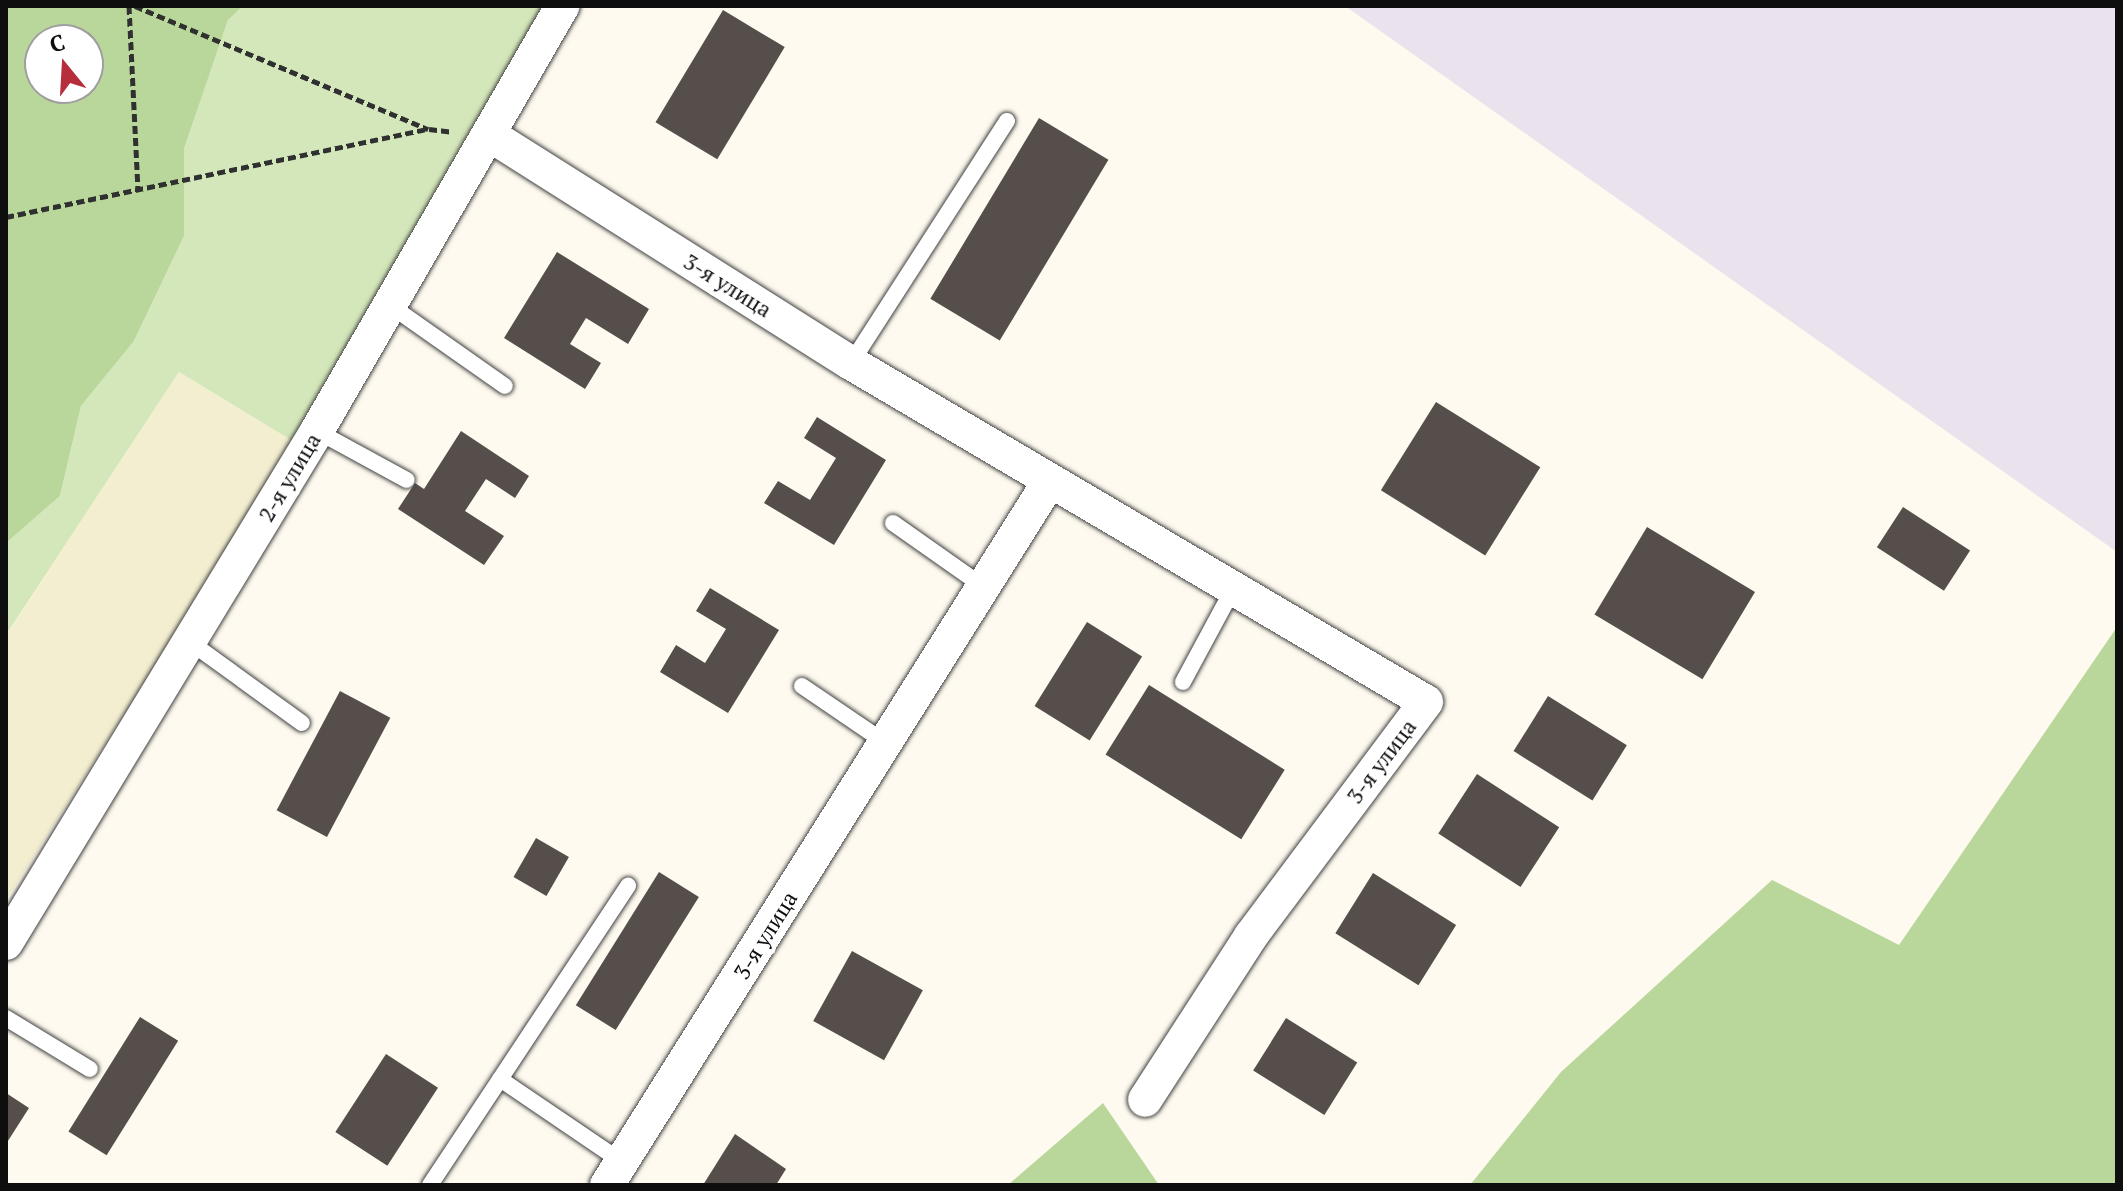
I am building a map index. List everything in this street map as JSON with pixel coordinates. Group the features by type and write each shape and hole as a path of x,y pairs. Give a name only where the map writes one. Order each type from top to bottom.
{"street":[{"name":"2-я улица","path":"6,943 317,431 562,6"},
{"name":"3-я улица","path":"490,135 851,363 1426,702 1251,936 1145,1100"},
{"name":"3-я улица","path":"615,1173 1049,482"}],"lane":[{"path":"851,363 1007,121"},
{"path":"391,306 505,386"},
{"path":"317,431 407,480"},
{"path":"893,523 984,587"},
{"path":"1183,682 1233,589"},
{"path":"190,642 302,723"},
{"path":"802,686 886,743"},
{"path":"430,1185 628,886"},
{"path":"6,1018 90,1069"},
{"path":"500,1079 615,1173"}],"path":[{"path":"138,188 132,6 429,129 490,135"},
{"path":"6,217 429,129"}],"shaded area":[{"path":"1345,6 2117,6 2117,552"},
{"path":"179,372 296,443 6,900 6,636"}],"green space":[{"path":"6,6 243,6 228,20 184,148 184,236 134,341 81,406 60,496 6,543"},
{"path":"243,6 550,6 296,443 179,372 6,635 6,543 60,496 81,406 134,341 184,236 183,148 228,20"},
{"path":"2117,627 2117,1185 1470,1185 1561,1072 1772,880 1899,945"},
{"path":"1103,1103 1159,1185 1008,1185"}],"building":[{"path":"723,10 785,47 717,159 656,122"},
{"path":"1039,118 1108,160 1000,341 930,299"},
{"path":"557,252 649,309 628,344 586,318 570,344 601,363 585,389 504,338"},
{"path":"1436,402 1540,467 1485,555 1381,490"},
{"path":"817,417 886,460 834,545 764,503 778,481 810,500 836,458 804,438"},
{"path":"461,431 529,476 515,498 486,479 465,511 504,536 484,565 398,509 415,483 424,489"},
{"path":"1903,507 1970,551 1944,591 1877,547"},
{"path":"1647,527 1755,592 1702,679 1594,614"},
{"path":"710,588 779,630 728,713 660,672 676,645 705,663 726,629 696,611"},
{"path":"1087,622 1142,656 1090,740 1035,706"},
{"path":"1149,685 1285,770 1241,839 1106,755"},
{"path":"340,691 390,718 327,837 277,810"},
{"path":"1548,696 1627,745 1592,800 1514,751"},
{"path":"1477,774 1559,827 1521,887 1438,834"},
{"path":"536,838 569,857 546,896 514,877"},
{"path":"659,872 699,897 616,1030 576,1005"},
{"path":"1373,873 1456,925 1418,985 1335,933"},
{"path":"852,951 923,990 884,1060 813,1021"},
{"path":"140,1017 178,1041 107,1155 68,1131"},
{"path":"1286,1018 1357,1063 1324,1115 1253,1071"},
{"path":"386,1054 438,1088 387,1166 335,1132"},
{"path":"6,1093 29,1108 6,1144"},
{"path":"735,1134 786,1169 776,1185 703,1185"}]}
